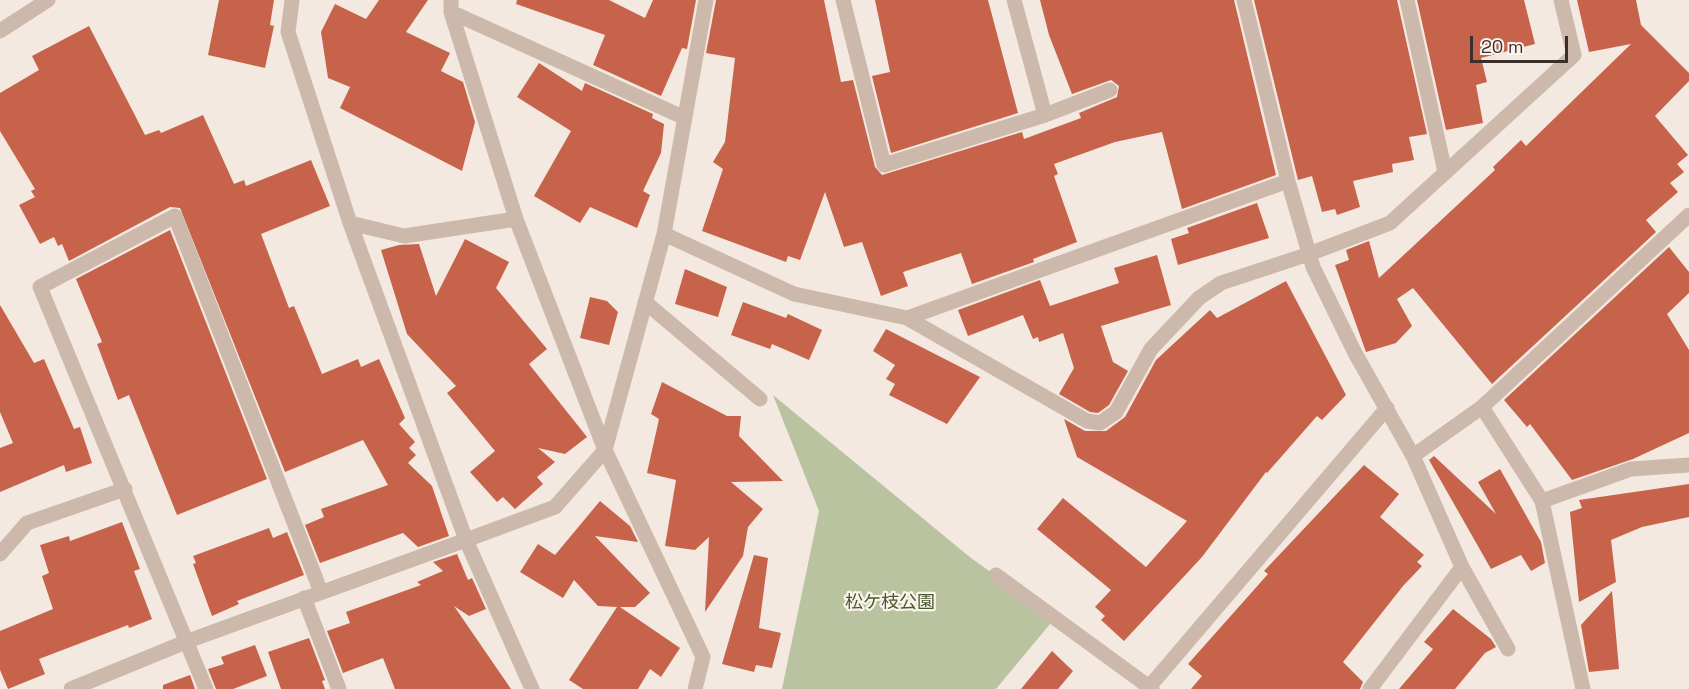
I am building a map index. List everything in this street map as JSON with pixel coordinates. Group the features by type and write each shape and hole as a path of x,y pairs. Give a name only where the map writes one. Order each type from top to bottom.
{"street":[{"path":"0,31 48,0"},
{"path":"292,0 288,32 350,223 466,540 532,689"},
{"path":"71,689 188,641 555,507 606,450 664,234 706,0"},
{"path":"843,0 884,165 1045,115 1110,90"},
{"path":"1014,0 1045,115"},
{"path":"1244,0 1288,181 1309,254 1355,353 1413,456 1462,567 1508,649"},
{"path":"1407,0 1445,172"},
{"path":"664,234 794,294 907,318 1086,421 1100,423 1116,412 1151,349 1199,298 1221,283 1309,254 1390,223 1574,55 1561,0"},
{"path":"451,6 685,118"},
{"path":"451,6 516,219 606,450 703,657 695,689"},
{"path":"907,318 1288,181"},
{"path":"1413,456 1482,407 1689,215"},
{"path":"206,689 40,287 175,216 321,592"},
{"path":"350,223 404,236 516,219"},
{"path":"645,302 760,399"},
{"path":"1482,407 1542,501 1583,689"},
{"path":"996,575 1150,688 1386,408"},
{"path":"1542,501 1631,469 1689,465"},
{"path":"0,554 27,523 125,489"},
{"path":"1370,689 1462,567"},
{"path":"304,598 339,689"}],"green space":[{"name":"松ケ枝公園","path":"773,395 971,558 1055,618 996,689 782,689 819,511"}],"building":[{"path":"219,0 274,0 270,25 274,26 265,68 208,55"},
{"path":"379,0 428,0 406,32 450,53 441,71 463,82 475,122 462,171 340,108 350,87 328,78 321,32 335,4 366,19"},
{"path":"517,0 609,0 645,18 653,0 696,0 687,49 682,48 661,96 593,65 605,35 516,4"},
{"path":"716,0 824,0 841,82 853,80 875,167 882,175 1022,132 1024,139 1081,118 1079,113 1117,97 1119,86 1111,80 1072,94 1049,35 1040,0 1234,0 1276,175 1182,209 1162,132 1115,142 1054,164 1058,174 1054,176 1077,242 1033,259 1034,262 972,284 961,253 903,272 908,286 881,296 862,242 844,247 825,192 800,260 788,256 786,262 702,231 723,169 713,162 725,142 735,58 706,53"},
{"path":"875,0 988,0 1018,113 891,153 872,76 890,72"},
{"path":"1254,0 1397,0 1427,134 1409,137 1414,160 1392,164 1393,172 1353,181 1360,207 1337,215 1335,209 1322,212 1312,176 1298,180"},
{"path":"1417,0 1524,0 1535,44 1481,58 1487,82 1476,85 1483,123 1446,130"},
{"path":"1577,0 1636,0 1641,25 1689,73 1689,81 1655,116 1688,155 1677,164 1684,172 1670,183 1678,192 1646,220 1656,232 1492,384 1413,288 1397,299 1412,326 1396,343 1366,352 1335,265 1349,260 1346,250 1369,241 1379,278 1495,170 1493,167 1521,140 1526,146 1631,44 1589,52"},
{"path":"89,26 145,135 159,130 161,133 203,115 234,184 244,180 246,186 311,160 330,206 261,234 289,308 294,306 322,374 358,359 361,367 379,359 405,418 399,424 415,442 409,448 416,455 408,463 432,486 449,536 418,547 403,533 320,563 305,525 324,517 321,509 388,485 363,440 285,472 180,208 170,207 69,261 62,244 58,246 54,237 40,244 19,205 35,197 31,191 35,189 0,131 0,93 39,70 32,56"},
{"path":"539,63 582,91 585,83 653,114 652,118 664,124 661,153 643,191 650,195 637,228 590,207 580,223 534,196 571,131 517,97"},
{"path":"1257,203 1269,238 1178,265 1171,239 1189,233 1187,228"},
{"path":"170,230 267,479 177,515 129,395 118,400 97,344 102,342 76,279"},
{"path":"465,239 509,262 496,288 547,349 529,364 587,437 565,454 538,448 555,462 537,477 543,484 515,509 503,497 497,502 470,472 495,451 447,393 456,386 407,334 381,250 399,245 419,244 436,296"},
{"path":"1669,247 1689,272 1689,293 1667,314 1689,350 1689,433 1633,459 1572,480 1530,424 1527,427 1504,400"},
{"path":"1157,255 1171,305 1101,326 1113,362 1128,371 1109,405 1098,413 1090,412 1059,394 1074,368 1063,333 1039,342 1038,337 1033,339 1023,315 968,336 958,310 1040,280 1050,306 1119,283 1114,268"},
{"path":"685,269 727,287 718,317 675,304"},
{"path":"1286,281 1346,395 1322,420 1317,416 1266,472 1202,557 1124,641 1101,620 1105,616 1095,607 1111,590 1037,529 1063,498 1146,567 1187,521 1077,457 1064,419 1085,431 1106,431 1125,417 1156,360 1210,310 1217,318"},
{"path":"590,297 607,301 618,312 609,345 580,338"},
{"path":"743,302 786,318 788,314 822,330 809,360 772,344 770,349 731,335"},
{"path":"0,305 34,363 44,359 74,429 80,427 92,463 66,472 64,465 0,492 0,448 13,443 0,412"},
{"path":"886,329 980,377 947,424 889,395 895,384 886,379 895,365 873,351"},
{"path":"662,382 727,416 741,416 739,436 783,481 731,482 763,509 748,527 743,556 705,612 709,537 695,550 665,546 676,480 647,473 659,419 651,414"},
{"path":"1434,456 1496,514 1478,482 1500,469 1541,542 1545,563 1531,571 1521,555 1491,569 1429,460"},
{"path":"1364,465 1399,494 1380,517 1424,555 1417,562 1422,566 1403,586 1343,662 1363,682 1360,689 1191,689 1202,676 1188,664 1268,574 1264,571"},
{"path":"1689,484 1689,517 1642,527 1611,540 1616,582 1579,602 1570,512 1582,508 1579,500"},
{"path":"600,501 630,526 638,542 595,536 650,593 635,607 620,607 680,648 661,677 650,669 638,689 583,689 569,680 617,607 598,606 574,580 563,598 520,572 538,544 555,555"},
{"path":"122,522 140,569 134,571 152,619 129,628 128,625 39,659 45,674 8,689 0,670 0,631 53,609 42,576 49,573 40,545 69,536 70,541"},
{"path":"269,528 273,538 287,532 304,575 237,601 239,604 212,616 193,564 196,563 193,556"},
{"path":"457,554 468,580 472,578 486,609 469,616 454,606 511,689 395,689 383,658 343,673 327,631 350,623 346,612 421,585 417,582 443,571 433,562"},
{"path":"754,555 768,558 759,628 781,633 772,668 756,665 754,672 722,664"},
{"path":"1612,591 1619,669 1589,672 1581,625"},
{"path":"1453,609 1491,639 1496,647 1485,653 1455,689 1399,689 1433,649 1424,642"},
{"path":"309,638 325,680 322,681 325,689 281,689 268,652"},
{"path":"255,645 267,676 233,689 216,689 208,669 224,664 221,657"},
{"path":"1052,651 1073,671 1058,689 1021,689"},
{"path":"190,675 195,689 163,689 163,685"}]}
